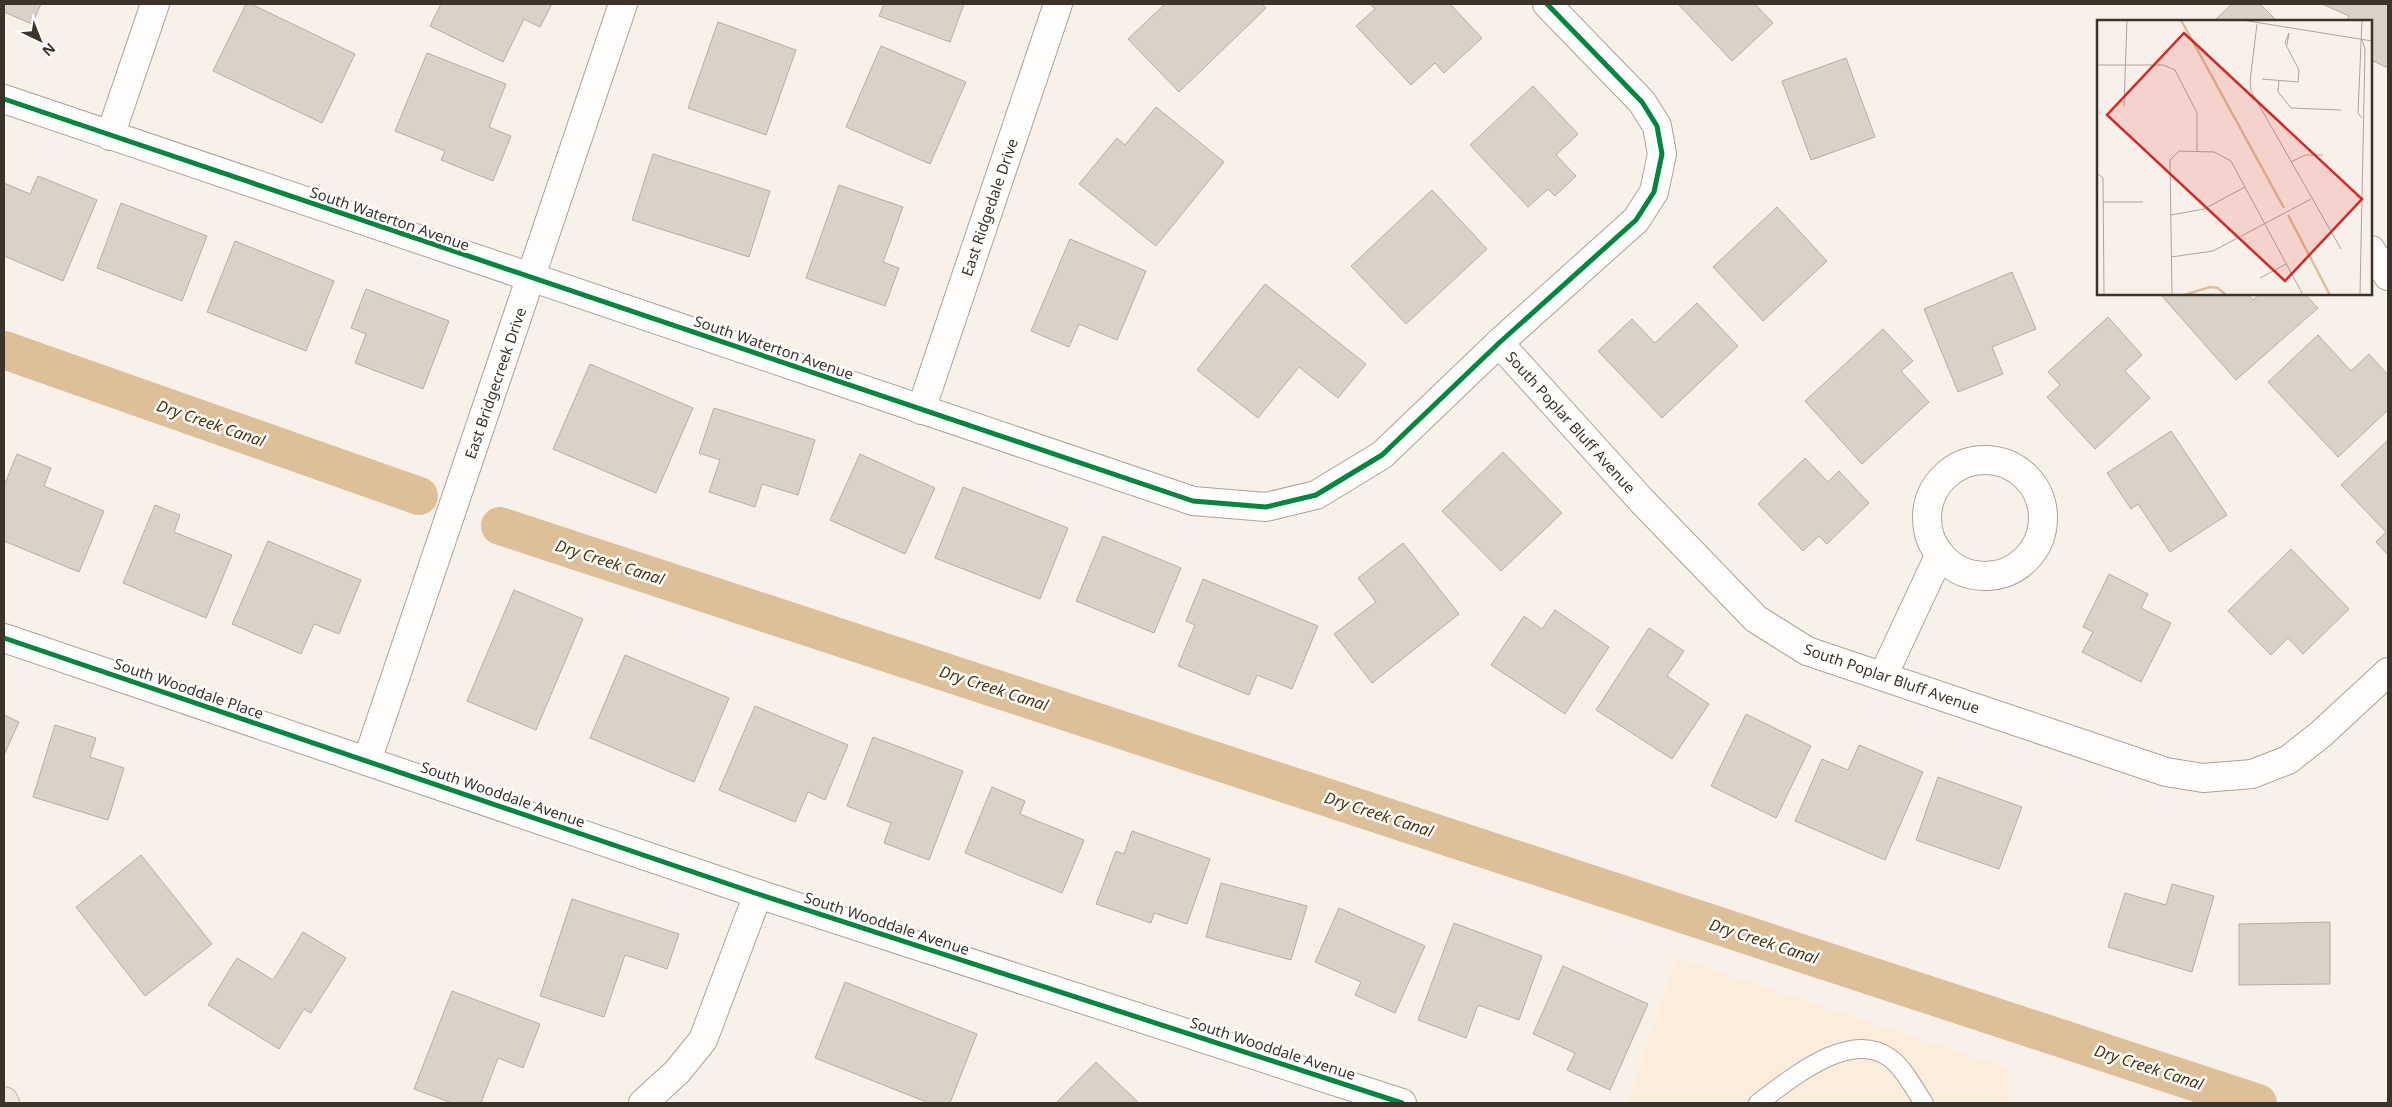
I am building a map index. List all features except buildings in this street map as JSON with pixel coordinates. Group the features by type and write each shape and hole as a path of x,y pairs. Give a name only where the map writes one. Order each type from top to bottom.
{"street":[{"path":"110,136 155,4"},
{"name":"East Bridgecreek Drive","path":"367,761 623,4"},
{"name":"East Ridgedale Drive","path":"921,410 1058,4"},
{"name":"South Waterton Avenue","path":"4,99 530,279 1193,501 1266,507 1316,495 1382,455 1499,343 1636,220 1654,192 1662,154 1658,126 1642,102 1547,4"},
{"path":"2372,252 2388,276"},
{"name":"South Poplar Bluff Avenue","path":"1499,343 1642,501 1756,619 1808,651 2166,772 2203,778 2252,774 2288,760 2321,734 2388,672"},
{"path":"1993,460 2012,466 2028,477 2039,493 2043,521 2036,547 2024,562 2008,571 1990,576 1972,574 1954,567 1940,554 1930,537 1927,518 1931,498 1940,481 1955,468 1974,461 1993,460"},
{"path":"1883,676 1940,554"},
{"name":"South Wooddale Place","path":"4,638 367,761"},
{"name":"South Wooddale Avenue","path":"367,761 758,894 1402,1103"},
{"path":"643,1103 677,1072 704,1040 758,894"}],"lane":[{"path":"1758,1103 1816,1062 1839,1053 1870,1049 1890,1058 1924,1103"}],"shaded area":[{"path":"1676,957 2009,1068 2008,1103 1627,1103"}],"waterway":[{"name":"Dry Creek Canal","path":"4,350 419,496"},
{"name":"Dry Creek Canal","path":"500,526 2258,1103"}],"cycle path":[{"path":"4,99 1193,501 1266,507 1316,495 1382,455 1499,343 1636,220 1654,192 1662,154 1657,126 1642,102 1547,4"},
{"path":"4,638 758,894 1402,1103"}]}
